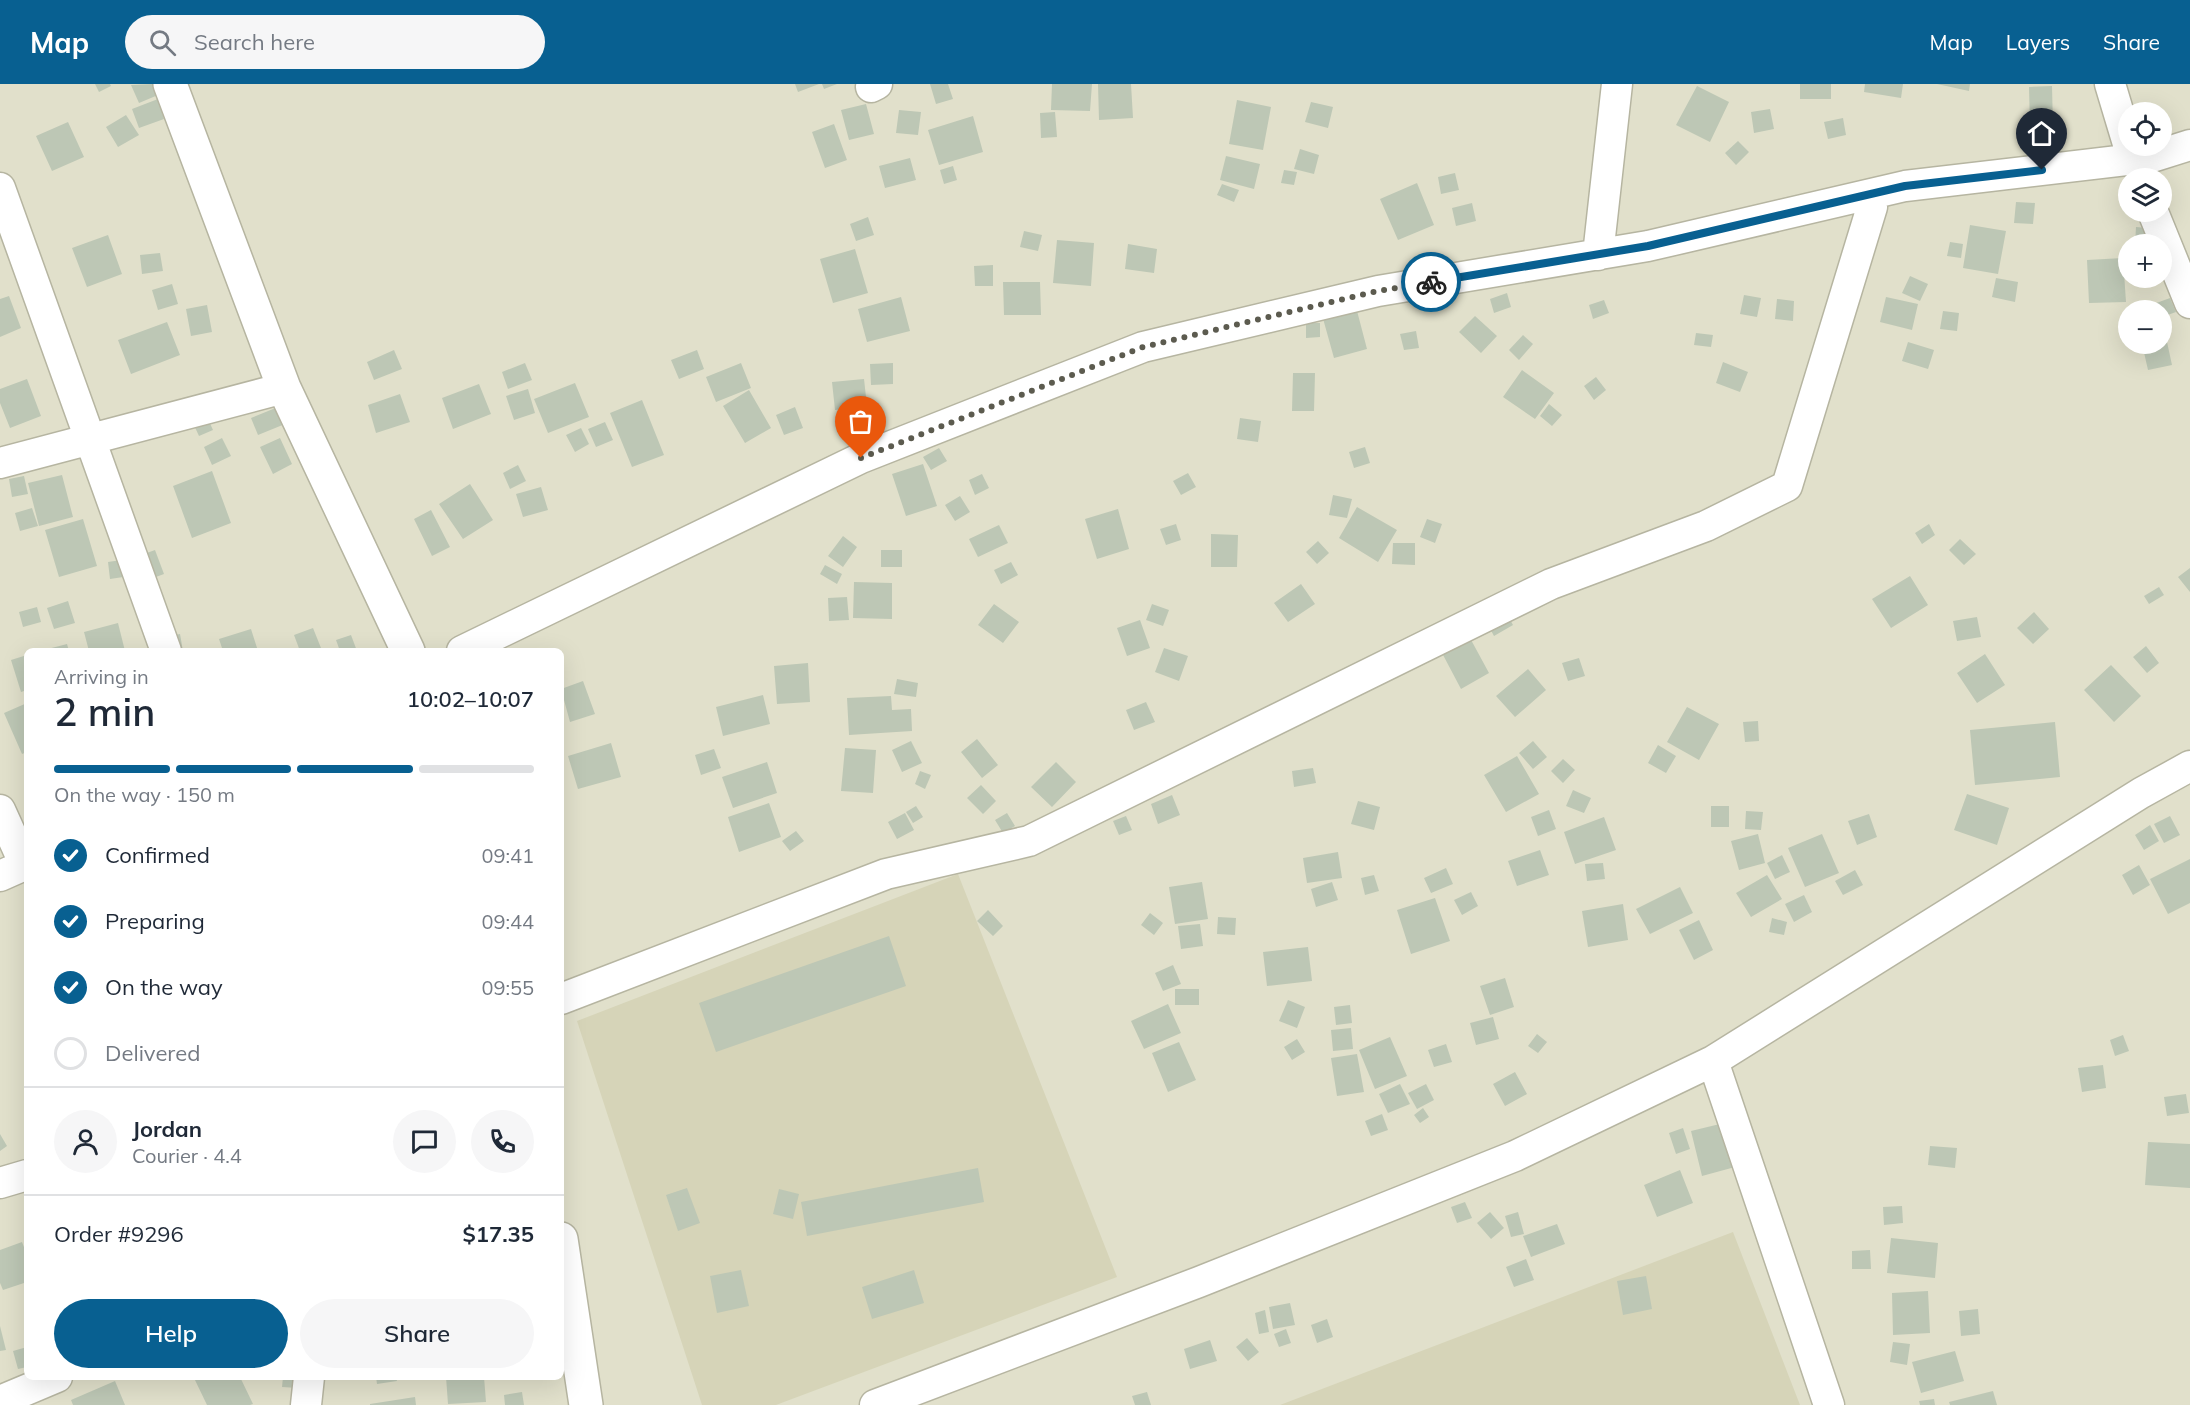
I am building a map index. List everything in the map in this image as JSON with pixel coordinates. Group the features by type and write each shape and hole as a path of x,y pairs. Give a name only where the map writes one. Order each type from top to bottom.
{"street":[{"path":"170,84 284,388 407,648"},
{"path":"1598,255 1617,84"},
{"path":"2110,84 2132,157"},
{"path":"468,648 861,458 1143,347 1378,291 1648,246 1905,186 2132,157 2152,157 2190,145"},
{"path":"0,188 165,648"},
{"path":"564,998 886,874 1029,840 1551,584 1706,526 1786,486 1872,207"},
{"path":"2157,222 2190,303"},
{"path":"0,463 284,388"},
{"path":"874,1405 1199,1282 1504,1160 1713,1061 2141,793 2190,766"},
{"path":"0,810 17,868"},
{"path":"1713,1061 1829,1405"},
{"path":"0,1183 24,1176"},
{"path":"564,1259 586,1405"},
{"path":"0,1401 50,1380"},
{"path":"306,1405 309,1380"}],"shaded area":[{"path":"958,874 1117,1277 776,1405 702,1405 577,1021"},
{"path":"1733,1232 1800,1405 1280,1405"}],"building":[{"path":"95,84 110,84 111,86 99,92"},
{"path":"153,84 158,95 139,103 131,85"},
{"path":"795,84 819,84 798,92"},
{"path":"822,84 837,84 824,89"},
{"path":"930,84 948,84 953,99 936,104"},
{"path":"1052,84 1092,84 1090,111 1051,110"},
{"path":"1098,84 1131,84 1133,118 1099,120"},
{"path":"1800,84 1831,84 1831,99 1800,99"},
{"path":"1865,84 1903,84 1901,98 1864,92"},
{"path":"1937,84 1970,84 1969,91"},
{"path":"1697,86 1729,102 1710,142 1676,125"},
{"path":"2052,86 2053,127 2030,128 2029,87"},
{"path":"158,99 164,119 139,128 132,109"},
{"path":"1237,100 1271,107 1263,150 1229,144"},
{"path":"1311,102 1333,107 1328,128 1305,122"},
{"path":"866,104 874,134 849,140 841,110"},
{"path":"1770,109 1774,129 1754,133 1751,112"},
{"path":"899,110 921,112 918,135 896,133"},
{"path":"1055,112 1057,137 1041,138 1040,113"},
{"path":"126,115 139,135 118,147 106,127"},
{"path":"973,116 983,152 939,165 928,130"},
{"path":"1843,118 1846,135 1828,139 1824,122"},
{"path":"68,122 84,157 52,171 36,136"},
{"path":"834,124 847,160 825,168 812,132"},
{"path":"1738,141 1749,152 1736,165 1725,153"},
{"path":"1300,149 1319,155 1314,174 1294,169"},
{"path":"1226,156 1260,164 1254,189 1220,180"},
{"path":"910,158 916,180 885,188 879,166"},
{"path":"953,166 957,180 944,184 940,170"},
{"path":"1284,170 1297,172 1294,185 1281,183"},
{"path":"1455,173 1459,190 1441,194 1438,177"},
{"path":"1417,183 1434,225 1398,240 1380,199"},
{"path":"1222,184 1239,190 1234,202 1217,195"},
{"path":"2016,202 2035,203 2033,224 2014,223"},
{"path":"1472,203 1476,221 1456,226 1452,208"},
{"path":"868,217 874,235 856,241 850,224"},
{"path":"1970,225 2006,231 1998,274 1963,268"},
{"path":"2136,227 2157,229 2157,234 2136,234"},
{"path":"1024,231 1042,235 1038,251 1020,247"},
{"path":"108,235 122,274 87,287 72,248"},
{"path":"1057,240 1094,243 1091,286 1053,283"},
{"path":"1950,242 1963,244 1961,258 1947,256"},
{"path":"1128,244 1157,249 1154,273 1125,269"},
{"path":"855,249 868,293 833,303 820,259"},
{"path":"160,253 163,271 142,274 140,255"},
{"path":"2118,258 2118,288 2125,288 2126,300 2089,303 2087,260"},
{"path":"993,265 993,286 975,286 974,266"},
{"path":"1910,276 1928,284 1920,301 1902,293"},
{"path":"1996,278 2018,282 2015,302 1992,297"},
{"path":"1003,282 1040,282 1041,315 1004,315"},
{"path":"172,284 178,304 158,310 152,290"},
{"path":"1507,293 1511,307 1494,313 1490,299"},
{"path":"1744,295 1761,298 1757,317 1740,314"},
{"path":"9,296 21,328 0,337 0,299"},
{"path":"901,297 910,331 867,342 858,309"},
{"path":"1886,297 1918,304 1912,330 1880,322"},
{"path":"1777,299 1794,301 1793,321 1775,319"},
{"path":"1604,300 1609,313 1593,319 1589,305"},
{"path":"207,305 212,332 191,336 186,309"},
{"path":"1356,307 1367,349 1334,358 1322,315"},
{"path":"1943,311 1959,313 1957,331 1940,329"},
{"path":"1475,316 1497,336 1481,353 1459,332"},
{"path":"167,322 180,355 131,374 118,340"},
{"path":"1306,323 1320,323 1320,337 1306,338"},
{"path":"1416,331 1419,348 1404,350 1400,334"},
{"path":"1696,333 1713,335 1711,347 1694,345"},
{"path":"1523,335 1533,344 1519,360 1509,350"},
{"path":"1908,342 1934,350 1928,369 1902,361"},
{"path":"394,350 402,369 374,380 367,362"},
{"path":"697,350 704,369 679,379 671,360"},
{"path":"2144,354 2170,354 2172,365 2148,370"},
{"path":"1723,362 1748,372 1740,392 1716,383"},
{"path":"525,363 532,380 508,389 502,372"},
{"path":"741,363 751,388 716,402 706,377"},
{"path":"893,363 893,384 871,385 870,364"},
{"path":"1522,370 1554,393 1535,419 1503,397"},
{"path":"1293,373 1315,373 1314,411 1292,411"},
{"path":"1596,377 1606,390 1594,400 1584,386"},
{"path":"27,379 41,416 10,428 0,403 0,389"},
{"path":"864,379 867,406 835,410 832,382"},
{"path":"575,383 589,417 548,433 534,399"},
{"path":"479,384 491,414 453,429 442,398"},
{"path":"528,389 535,413 514,420 506,396"},
{"path":"749,390 771,428 745,443 723,406"},
{"path":"400,394 410,422 376,433 368,405"},
{"path":"642,400 664,455 632,467 610,413"},
{"path":"1549,404 1562,415 1552,426 1540,416"},
{"path":"278,407 285,424 258,435 251,418"},
{"path":"795,407 803,428 784,435 776,415"},
{"path":"207,417 213,430 199,436 193,423"},
{"path":"1240,418 1261,421 1258,442 1237,439"},
{"path":"605,422 613,440 596,447 588,429"},
{"path":"581,428 589,444 575,452 566,435"},
{"path":"222,438 231,456 212,465 204,447"},
{"path":"280,438 292,464 273,474 260,447"},
{"path":"1365,447 1370,463 1354,468 1349,452"},
{"path":"939,448 947,461 931,470 923,457"},
{"path":"923,464 937,506 906,516 892,474"},
{"path":"518,465 526,481 510,489 503,473"},
{"path":"212,471 231,523 192,538 173,486"},
{"path":"1188,473 1196,487 1181,495 1173,481"},
{"path":"982,474 989,488 975,495 969,480"},
{"path":"62,475 73,517 39,526 28,483"},
{"path":"24,476 28,494 12,497 9,479"},
{"path":"470,484 493,520 463,539 439,504"},
{"path":"541,487 548,510 523,517 516,494"},
{"path":"1333,495 1352,499 1347,518 1329,515"},
{"path":"960,496 970,512 955,521 945,505"},
{"path":"1357,507 1397,530 1378,562 1339,538"},
{"path":"32,508 38,526 20,531 15,513"},
{"path":"1118,509 1129,549 1097,559 1085,519"},
{"path":"431,510 450,547 432,556 414,519"},
{"path":"83,519 97,566 59,577 45,530"},
{"path":"1427,519 1442,524 1435,543 1420,537"},
{"path":"1176,524 1181,540 1166,545 1160,529"},
{"path":"1929,524 1935,535 1922,544 1915,533"},
{"path":"999,525 1008,543 978,557 969,539"},
{"path":"1211,534 1238,535 1237,567 1211,567"},
{"path":"843,536 857,547 843,567 828,556"},
{"path":"1960,539 1976,554 1964,565 1949,550"},
{"path":"1318,541 1329,553 1317,564 1306,552"},
{"path":"1393,543 1415,543 1415,565 1392,564"},
{"path":"155,550 164,574 145,581 136,557"},
{"path":"881,550 902,550 902,567 881,567"},
{"path":"128,559 130,576 110,579 108,562"},
{"path":"1011,562 1018,575 1001,584 994,570"},
{"path":"825,565 842,574 837,584 820,574"},
{"path":"2190,568 2190,592 2178,577"},
{"path":"1910,576 1928,605 1891,628 1872,599"},
{"path":"854,582 892,583 892,619 853,618"},
{"path":"1301,584 1315,604 1288,622 1274,603"},
{"path":"2159,587 2164,595 2149,604 2144,596"},
{"path":"847,597 849,620 829,621 828,598"},
{"path":"68,601 75,623 54,629 47,608"},
{"path":"994,604 1019,622 1003,643 978,625"},
{"path":"1152,604 1169,610 1163,626 1146,620"},
{"path":"37,607 41,622 23,627 19,612"},
{"path":"1506,612 1513,625 1494,636 1487,623"},
{"path":"2034,612 2049,629 2033,644 2017,628"},
{"path":"1977,617 1981,637 1957,641 1953,621"},
{"path":"1140,620 1150,648 1127,656 1117,628"},
{"path":"118,623 124,648 88,648 84,632"},
{"path":"313,628 321,648 299,648 294,635"},
{"path":"251,629 257,648 222,648 219,639"},
{"path":"180,634 182,648 164,648 162,638"},
{"path":"351,635 356,648 339,648 336,640"},
{"path":"1470,638 1489,673 1461,689 1442,653"},
{"path":"67,644 68,648 52,648"},
{"path":"2146,646 2159,663 2147,673 2133,657"},
{"path":"1164,648 1188,656 1179,681 1155,672"},
{"path":"1985,654 2005,685 1977,703 1957,673"},
{"path":"24,656 24,691 21,692 11,660"},
{"path":"1579,658 1585,676 1568,681 1562,663"},
{"path":"808,663 810,702 777,704 774,666"},
{"path":"2111,665 2141,696 2114,722 2084,690"},
{"path":"1528,669 1546,690 1515,717 1496,696"},
{"path":"897,679 918,683 916,697 894,694"},
{"path":"583,681 595,714 570,722 564,700 564,688"},
{"path":"763,695 770,724 723,736 716,707"},
{"path":"891,696 892,710 911,709 912,731 849,735 847,698"},
{"path":"1146,702 1155,722 1134,730 1126,710"},
{"path":"24,704 24,753 22,754 4,713"},
{"path":"1687,707 1719,724 1699,760 1667,742"},
{"path":"1758,721 1759,741 1745,742 1743,722"},
{"path":"2055,722 2060,777 1975,785 1970,730"},
{"path":"977,739 998,765 982,778 961,752"},
{"path":"911,741 922,763 902,772 892,750"},
{"path":"1533,741 1547,757 1533,769 1519,753"},
{"path":"611,743 621,777 578,789 568,756"},
{"path":"1658,745 1676,756 1666,773 1648,763"},
{"path":"845,748 876,750 873,793 841,791"},
{"path":"714,749 721,768 701,775 695,755"},
{"path":"1517,756 1539,794 1506,812 1484,775"},
{"path":"1563,759 1575,770 1563,783 1551,771"},
{"path":"767,762 777,793 733,808 722,777"},
{"path":"1056,762 1076,782 1052,807 1031,787"},
{"path":"1313,768 1316,783 1294,787 1292,771"},
{"path":"920,771 931,775 925,789 915,784"},
{"path":"981,785 996,801 983,814 967,798"},
{"path":"1573,790 1591,798 1584,813 1566,806"},
{"path":"1967,794 2009,808 1997,845 1954,830"},
{"path":"1172,795 1180,815 1158,824 1151,804"},
{"path":"1358,801 1380,807 1374,830 1351,824"},
{"path":"769,803 781,837 739,852 728,817"},
{"path":"916,806 923,817 913,823 906,812"},
{"path":"1711,806 1729,806 1729,827 1711,827"},
{"path":"1549,810 1556,829 1538,836 1531,817"},
{"path":"1746,811 1763,812 1761,830 1745,829"},
{"path":"905,813 914,830 897,839 888,822"},
{"path":"1007,813 1015,826 1003,833 995,820"},
{"path":"1869,814 1877,837 1857,845 1848,821"},
{"path":"1126,816 1132,830 1119,835 1113,821"},
{"path":"2170,816 2180,835 2164,843 2154,824"},
{"path":"1604,817 1616,850 1575,864 1564,832"},
{"path":"2150,825 2159,841 2144,850 2135,835"},
{"path":"796,831 804,841 790,851 782,841"},
{"path":"1758,834 1765,863 1739,870 1731,841"},
{"path":"1822,834 1839,873 1805,887 1788,848"},
{"path":"1540,850 1549,875 1517,886 1508,861"},
{"path":"1338,852 1342,878 1307,883 1303,858"},
{"path":"1782,855 1790,872 1775,879 1767,863"},
{"path":"2190,859 2190,903 2168,914 2150,879"},
{"path":"1603,863 1605,879 1587,881 1585,864"},
{"path":"2139,865 2150,885 2133,895 2122,875"},
{"path":"1446,868 1453,884 1431,893 1424,878"},
{"path":"1855,870 1863,885 1843,895 1835,881"},
{"path":"1374,875 1379,891 1365,895 1361,878"},
{"path":"1767,875 1782,899 1751,917 1736,893"},
{"path":"1202,882 1208,919 1175,924 1169,887"},
{"path":"1332,882 1338,900 1316,907 1311,889"},
{"path":"1680,887 1693,913 1650,934 1636,909"},
{"path":"1471,892 1478,906 1462,915 1454,900"},
{"path":"1804,895 1812,912 1794,922 1785,904"},
{"path":"1435,898 1450,941 1411,954 1397,910"},
{"path":"1623,904 1628,940 1588,947 1582,911"},
{"path":"988,910 1003,926 993,936 977,921"},
{"path":"1150,913 1163,923 1154,935 1141,925"},
{"path":"1218,917 1236,918 1235,935 1217,934"},
{"path":"1772,918 1787,922 1784,935 1769,932"},
{"path":"1699,920 1713,950 1694,960 1679,930"},
{"path":"1200,924 1203,946 1181,949 1178,926"},
{"path":"889,936 906,986 716,1052 699,1003"},
{"path":"1308,947 1312,981 1267,986 1263,952"},
{"path":"1173,965 1181,984 1163,991 1155,973"},
{"path":"1505,978 1514,1007 1490,1015 1480,986"},
{"path":"1175,989 1199,989 1199,1005 1175,1005"},
{"path":"1288,1000 1305,1007 1297,1028 1279,1021"},
{"path":"1168,1004 1181,1033 1144,1049 1131,1021"},
{"path":"1350,1005 1352,1023 1336,1025 1334,1007"},
{"path":"1493,1017 1499,1039 1476,1045 1470,1023"},
{"path":"1351,1028 1353,1049 1333,1051 1331,1030"},
{"path":"1537,1034 1547,1042 1538,1053 1528,1046"},
{"path":"2123,1035 2129,1051 2115,1056 2110,1040"},
{"path":"1390,1037 1407,1076 1375,1089 1359,1050"},
{"path":"1297,1039 1305,1052 1292,1060 1284,1047"},
{"path":"1179,1042 1196,1080 1168,1092 1152,1053"},
{"path":"1446,1044 1452,1062 1434,1067 1428,1050"},
{"path":"1357,1054 1364,1092 1337,1096 1331,1058"},
{"path":"2103,1065 2106,1088 2082,1092 2078,1068"},
{"path":"1515,1072 1527,1094 1505,1106 1493,1084"},
{"path":"1400,1084 1410,1104 1388,1113 1379,1094"},
{"path":"1426,1084 1434,1100 1417,1109 1408,1093"},
{"path":"2186,1094 2189,1113 2167,1116 2164,1097"},
{"path":"1423,1108 1429,1117 1420,1123 1414,1115"},
{"path":"1382,1114 1388,1130 1371,1136 1365,1121"},
{"path":"1724,1123 1735,1167 1702,1176 1691,1131"},
{"path":"1683,1128 1690,1149 1676,1154 1669,1133"},
{"path":"0,1134 7,1146 0,1151"},
{"path":"2148,1142 2190,1144 2190,1188 2145,1185"},
{"path":"1930,1146 1957,1148 1955,1168 1928,1165"},
{"path":"978,1168 984,1202 807,1236 801,1202"},
{"path":"1680,1170 1693,1203 1657,1217 1644,1185"},
{"path":"687,1188 700,1223 678,1231 666,1195"},
{"path":"779,1189 799,1194 793,1219 773,1214"},
{"path":"1465,1202 1472,1218 1457,1223 1451,1207"},
{"path":"1902,1206 1903,1223 1884,1225 1883,1207"},
{"path":"1490,1212 1504,1228 1491,1239 1477,1223"},
{"path":"1518,1212 1524,1234 1511,1237 1505,1216"},
{"path":"1557,1224 1565,1244 1531,1257 1523,1236"},
{"path":"1891,1238 1938,1243 1935,1278 1887,1273"},
{"path":"22,1242 24,1283 3,1290 0,1283 0,1250"},
{"path":"1870,1250 1871,1269 1852,1269 1852,1251"},
{"path":"1526,1259 1534,1280 1514,1287 1506,1267"},
{"path":"741,1270 749,1306 717,1313 710,1276"},
{"path":"914,1270 924,1303 872,1319 862,1287"},
{"path":"1646,1276 1652,1309 1623,1315 1617,1281"},
{"path":"1928,1291 1930,1333 1893,1335 1892,1293"},
{"path":"1290,1303 1295,1325 1273,1329 1269,1307"},
{"path":"1978,1309 1980,1334 1961,1336 1959,1311"},
{"path":"1265,1310 1269,1332 1259,1334 1255,1313"},
{"path":"1327,1319 1333,1337 1317,1343 1311,1325"},
{"path":"0,1326 6,1350 0,1351"},
{"path":"1286,1329 1291,1343 1279,1347 1274,1334"},
{"path":"1247,1338 1259,1352 1248,1361 1236,1347"},
{"path":"1210,1340 1217,1361 1190,1369 1184,1349"},
{"path":"1893,1342 1910,1344 1907,1365 1890,1362"},
{"path":"24,1348 24,1368 18,1369 13,1351"},
{"path":"1955,1351 1964,1381 1921,1393 1912,1362"},
{"path":"195,1380 241,1380 253,1404 250,1405 207,1405"},
{"path":"283,1380 298,1380 298,1388 282,1387"},
{"path":"376,1380 397,1381 377,1384"},
{"path":"446,1380 484,1380 486,1402 448,1404"},
{"path":"115,1381 125,1405 73,1405 71,1400"},
{"path":"1993,1391 1997,1405 1950,1405 1949,1402"},
{"path":"522,1392 524,1405 505,1405 504,1395"},
{"path":"1147,1392 1151,1405 1135,1405 1132,1396"},
{"path":"415,1397 416,1405 370,1405 370,1404"},
{"path":"1934,1399 1935,1405 1920,1405 1919,1401"}],"way so far":[{"path":"861,458 1143,347 1378,291 1431,282"}],"route":[{"path":"1431,282 1648,246 1905,186 2042,170"}]}
